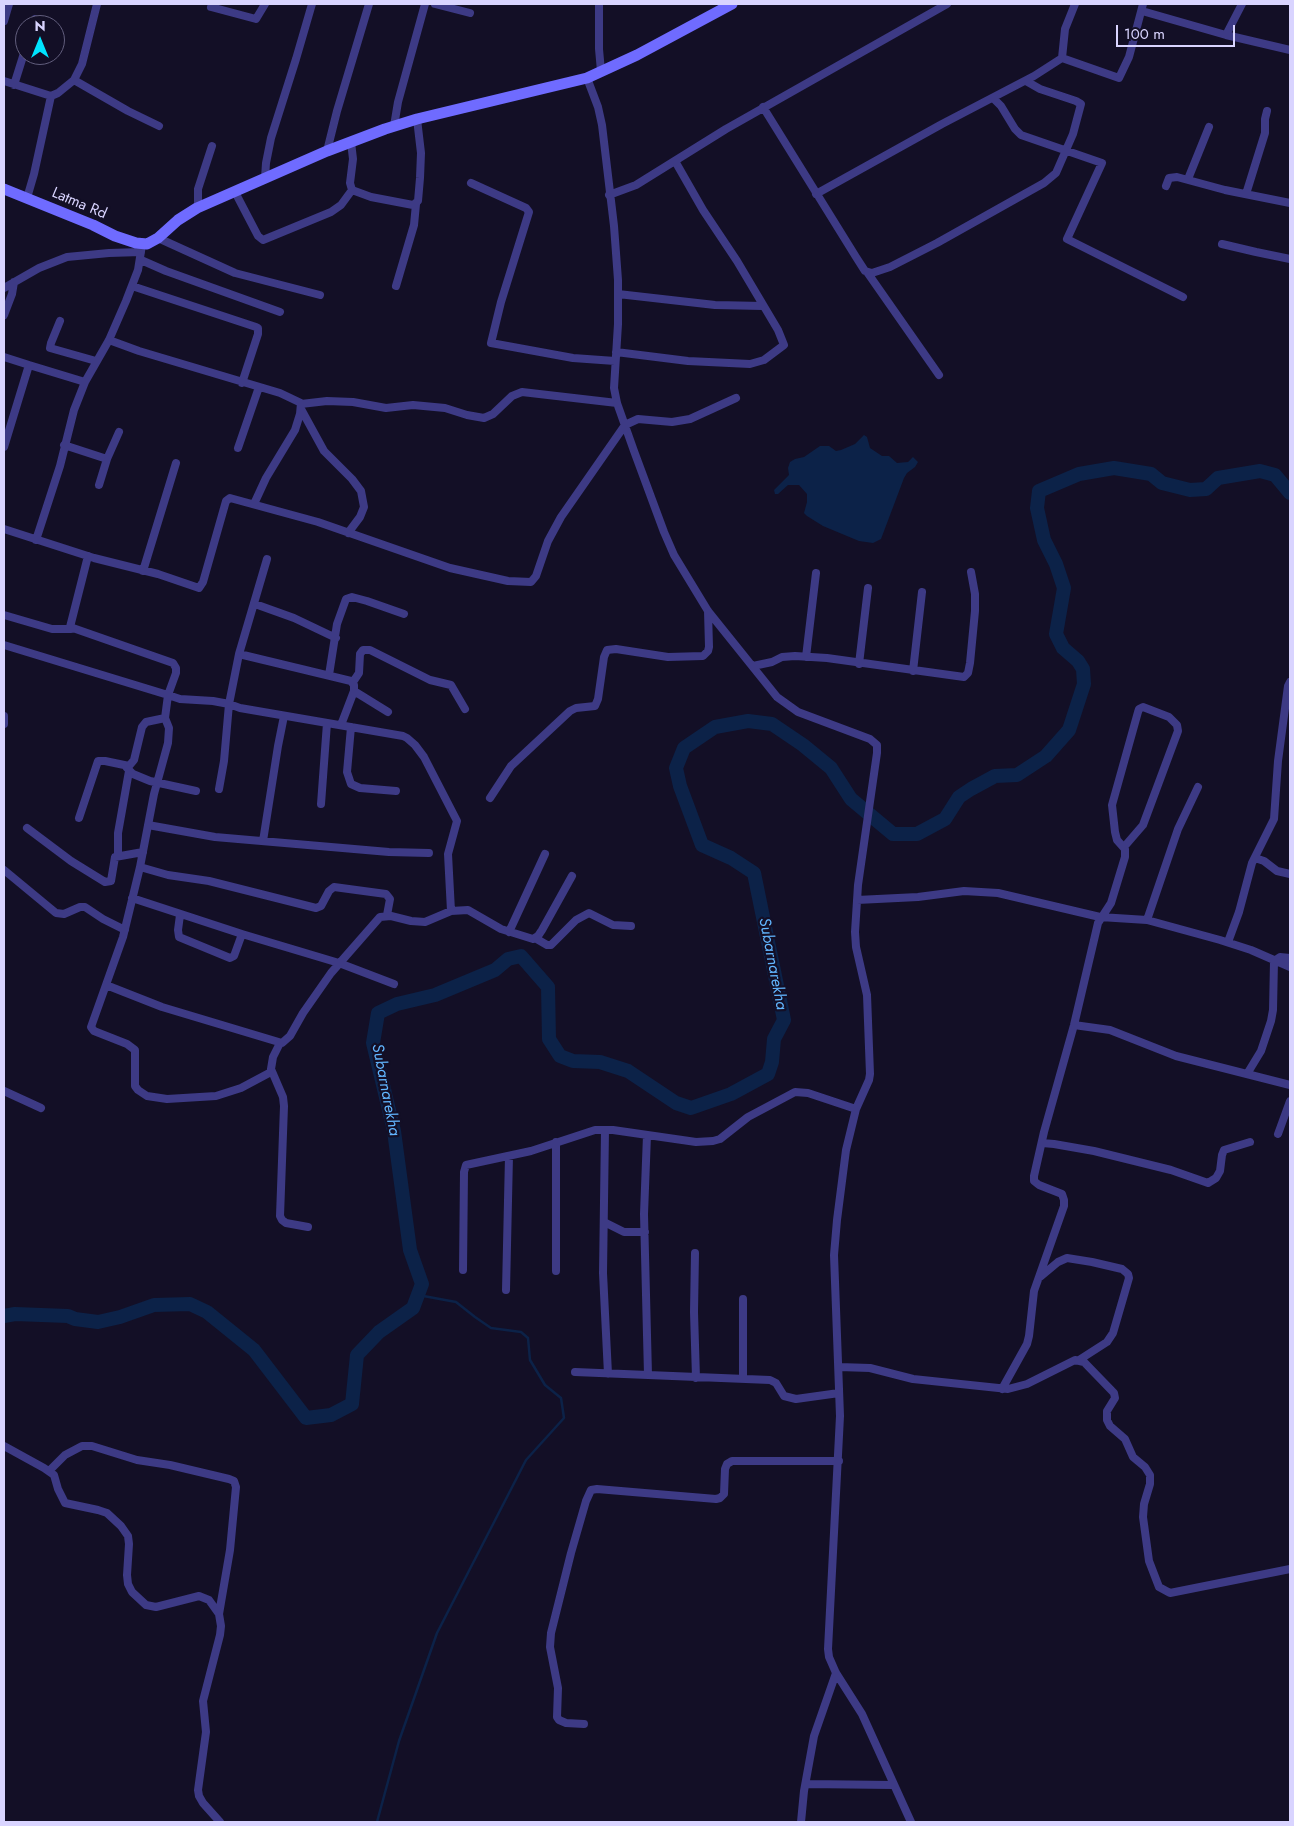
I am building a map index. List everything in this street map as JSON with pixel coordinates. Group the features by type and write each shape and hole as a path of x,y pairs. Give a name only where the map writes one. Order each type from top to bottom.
{"street":[{"path":"4,20 9,4"},
{"path":"4,81 51,96 58,93 74,80 82,64 96,4"},
{"path":"212,7 256,19 265,4"},
{"path":"265,178 271,138 312,4"},
{"path":"327,151 369,4"},
{"path":"394,126 398,102 425,4"},
{"path":"435,4 470,13"},
{"path":"599,4 598,50 601,72"},
{"path":"36,540 60,466 74,410 85,382 109,340 132,286 141,252 178,220 198,207 327,151 394,126 587,78 637,55 732,4"},
{"path":"610,195 636,185 763,108 947,4"},
{"path":"1062,58 1065,29 1075,4"},
{"path":"1226,35 1242,4"},
{"path":"1062,58 1120,78 1129,57 1142,7 1226,35 1290,50"},
{"path":"816,194 954,117 1026,81 1062,58"},
{"path":"14,85 20,65"},
{"path":"587,78 598,107 602,125 614,226 618,294 614,388 617,403 664,532 674,555 708,611 777,696 806,715 870,739 877,745 858,885 855,932 856,947 867,995 870,1074 856,1110 846,1150 836,1237 839,1460 828,1649 829,1657 836,1673 857,1703 911,1822"},
{"path":"74,80 128,111 159,126"},
{"path":"867,272 876,272 890,267 937,243 1044,183 1056,173 1076,127 1080,103 1040,89 1026,81"},
{"path":"27,198 33,181 51,96"},
{"path":"993,98 997,101 1018,133 1102,163 1067,239 1183,297"},
{"path":"763,108 856,257 939,375"},
{"path":"1246,194 1265,133 1267,111"},
{"path":"396,286 414,225 416,204 419,196 421,154 417,119"},
{"path":"1188,179 1209,128"},
{"path":"351,142 353,159 350,183 352,190"},
{"path":"198,207 198,189 212,146"},
{"path":"616,352 700,362 755,364 770,356 784,345 778,330 737,261 700,205 675,161"},
{"path":"1166,186 1168,179 1171,177 1188,179 1290,203"},
{"path":"471,183 526,208 529,212 512,265 491,343 565,357 615,361"},
{"name":"Latma Rd","path":"4,189 93,225 141,252"},
{"path":"235,192 258,236 263,240 331,212 341,205 352,190"},
{"path":"352,190 371,197 401,204 416,204"},
{"path":"158,238 235,273 320,294"},
{"path":"1222,244 1290,259"},
{"path":"4,288 39,268 67,257 141,252 166,271 280,312"},
{"path":"4,315 12,294 14,282"},
{"path":"132,286 256,326 258,334 242,382"},
{"path":"618,294 715,305 763,306"},
{"path":"60,321 52,338 50,348 96,361"},
{"path":"109,340 139,351 280,393 299,402 324,451 352,478 361,491 364,507 360,517 348,533"},
{"path":"4,356 85,382"},
{"path":"4,447 29,365"},
{"path":"238,448 259,387"},
{"path":"301,407 327,401 353,402 386,408 413,405 450,409 484,418 493,414 512,396 522,392 617,403"},
{"path":"4,529 88,556 143,570 199,588 203,582 227,499 232,498 318,522 450,568 500,580 531,582 536,576 548,541 561,517 625,425 638,419 672,422 690,419 736,398"},
{"path":"254,504 266,478 290,439 301,407"},
{"path":"99,485 107,459 119,432"},
{"path":"64,445 107,459"},
{"path":"143,570 176,463"},
{"path":"71,628 70,624 88,556"},
{"path":"218,788 224,761 229,704 239,654 268,559"},
{"path":"753,666 772,662 782,657 806,657 958,677 966,676 970,663 975,611 975,594 971,572"},
{"path":"806,657 816,573"},
{"path":"859,664 868,588"},
{"path":"913,671 922,592"},
{"path":"329,675 337,624 344,602 348,598 367,601 404,614"},
{"path":"255,604 294,618 336,638"},
{"path":"490,798 511,766 570,711 576,708 595,706 607,650 616,648 668,657 703,656 709,647 708,611"},
{"path":"4,615 52,629 71,628 173,663 176,668 168,695 165,718 169,733 148,825 144,852 125,930 91,1027 94,1031 127,1044 135,1050 135,1086 142,1093 157,1098 216,1096 241,1088 271,1072"},
{"path":"4,645 180,699 229,704 240,708 407,738 424,757 457,821 448,854 451,911"},
{"path":"342,725 359,673 360,654 363,650 370,650 430,680 451,685 465,709"},
{"path":"239,654 348,679 354,686 388,712"},
{"path":"1228,942 1255,858 1274,819 1278,761 1290,682"},
{"path":"1002,1389 1027,1344 1034,1291 1064,1206 1064,1200 1060,1193 1039,1185 1034,1181 1095,934 1100,917 1106,913 1111,903 1125,856 1124,847 1117,840 1112,805 1138,712 1139,709 1144,707 1169,717 1177,725 1178,731 1143,825 1124,847"},
{"path":"4,716 4,724"},
{"path":"263,841 284,716"},
{"path":"118,856 118,832 127,769 134,760 144,724 165,718"},
{"path":"321,804 327,723"},
{"path":"352,727 348,772 351,784 360,788 396,791"},
{"path":"79,818 98,761 105,761 127,769 133,774 158,783 196,791"},
{"path":"1147,920 1178,829 1198,787"},
{"path":"148,825 204,836 429,853"},
{"path":"27,828 71,861 105,882 111,881 113,861 118,856 144,852"},
{"path":"510,932 545,854"},
{"path":"1255,858 1264,861 1277,871 1290,874"},
{"path":"140,867 168,875 209,881 316,908 321,906 330,889 334,887 386,894 390,899 387,916"},
{"path":"4,870 56,913 64,914 80,907 85,907 125,930"},
{"path":"535,938 542,930 572,876"},
{"path":"857,900 899,898 964,891 998,893 1100,917 1147,920 1228,942 1252,950 1290,967"},
{"path":"132,898 339,964 394,984"},
{"path":"308,1227 286,1223 280,1216 284,1106 283,1097 271,1072 273,1057 280,1044 290,1036 307,1008 339,964 377,919 387,916 424,922 451,911 468,910 510,932 526,938 535,938 547,945 551,945 576,920 589,913 614,926 631,926"},
{"path":"180,914 178,934 182,939 230,958 234,956 242,934"},
{"path":"1274,961 1280,957 1290,958"},
{"path":"1247,1074 1261,1051 1271,1021 1274,961"},
{"path":"106,986 162,1007 280,1044"},
{"path":"1074,1025 1110,1030 1176,1056 1290,1085"},
{"path":"4,1091 42,1108"},
{"path":"463,1270 464,1167 509,1156 583,1133 605,1130 696,1142 717,1140 748,1117 794,1092 808,1093 856,1110"},
{"path":"1278,1134 1288,1112 1290,1102"},
{"path":"605,1130 604,1273 608,1374"},
{"path":"647,1135 645,1232 648,1375"},
{"path":"556,1142 556,1271"},
{"path":"1042,1143 1123,1158 1171,1170 1200,1182 1208,1183 1216,1178 1220,1172 1224,1150 1250,1142"},
{"path":"506,1290 509,1156"},
{"path":"604,1222 624,1232 645,1232"},
{"path":"695,1252 696,1378"},
{"path":"839,1367 870,1368 913,1378 1002,1389 1027,1384 1079,1360 1107,1342 1113,1333 1129,1278 1128,1274 1122,1269 1067,1258 1058,1262 1038,1278"},
{"path":"742,1299 743,1379"},
{"path":"1079,1360 1089,1366 1114,1393 1115,1398 1107,1410 1110,1426 1126,1439 1133,1457 1148,1470 1150,1484 1144,1504 1143,1516 1150,1561 1159,1587 1167,1592 1174,1593 1290,1569"},
{"path":"574,1372 774,1381 784,1396 790,1399 839,1393"},
{"path":"4,1446 54,1475 65,1503 107,1513 126,1532 130,1544 128,1584 138,1599 146,1605 156,1608 199,1596 209,1600 219,1614"},
{"path":"49,1471 65,1455 82,1446 92,1446 137,1460 170,1465 234,1481 236,1487 230,1550 219,1614 220,1635 203,1701 206,1732 198,1790 203,1802 220,1822"},
{"path":"584,1724 566,1723 557,1717 558,1688 550,1647 551,1633 571,1553 591,1490 716,1499 724,1494 725,1470 727,1464 732,1461 839,1460"},
{"path":"801,1822 814,1736 836,1673"},
{"path":"806,1784 893,1785"}],"water":[{"path":"864,435 867,437 870,448 882,456 889,456 897,463 908,462 913,457 918,462 904,478 881,539 873,543 859,541 823,526 807,516 804,513 807,494 799,485 788,485 778,494 775,494 774,490 789,475 788,468 790,462 804,457 820,446 829,446 836,451 841,450 855,444"}],"waterway":[{"name":"Subarnarekha","path":"4,1316 15,1314 68,1316 75,1319 98,1322 120,1317 154,1305 190,1304 207,1312 254,1350 306,1418 331,1415 352,1404 357,1355 379,1332 413,1308 422,1284 410,1250 394,1131 373,1043 378,1013 397,1004 435,995 495,970 508,959 521,956 548,987 549,1039 560,1056 573,1061 600,1062 628,1071 676,1103 691,1108 731,1094 768,1074 772,1062 774,1039 784,1020 754,873 731,858 702,845 680,786 676,768 684,748 715,727 748,721 772,724 803,745 831,768 851,799 893,834 917,834 945,819 959,797 971,789 995,776 1017,775 1046,756 1069,730 1084,684 1083,669 1078,661 1063,648 1056,634 1064,588 1056,564 1044,540 1037,508 1039,491 1079,474 1114,468 1151,474 1162,483 1190,490 1206,489 1218,478 1260,471 1275,475 1290,493"},
{"path":"377,1822 399,1741 437,1633 526,1460 564,1418 561,1398 545,1385 530,1360 528,1338 521,1332 491,1328 456,1302 418,1295"}]}
